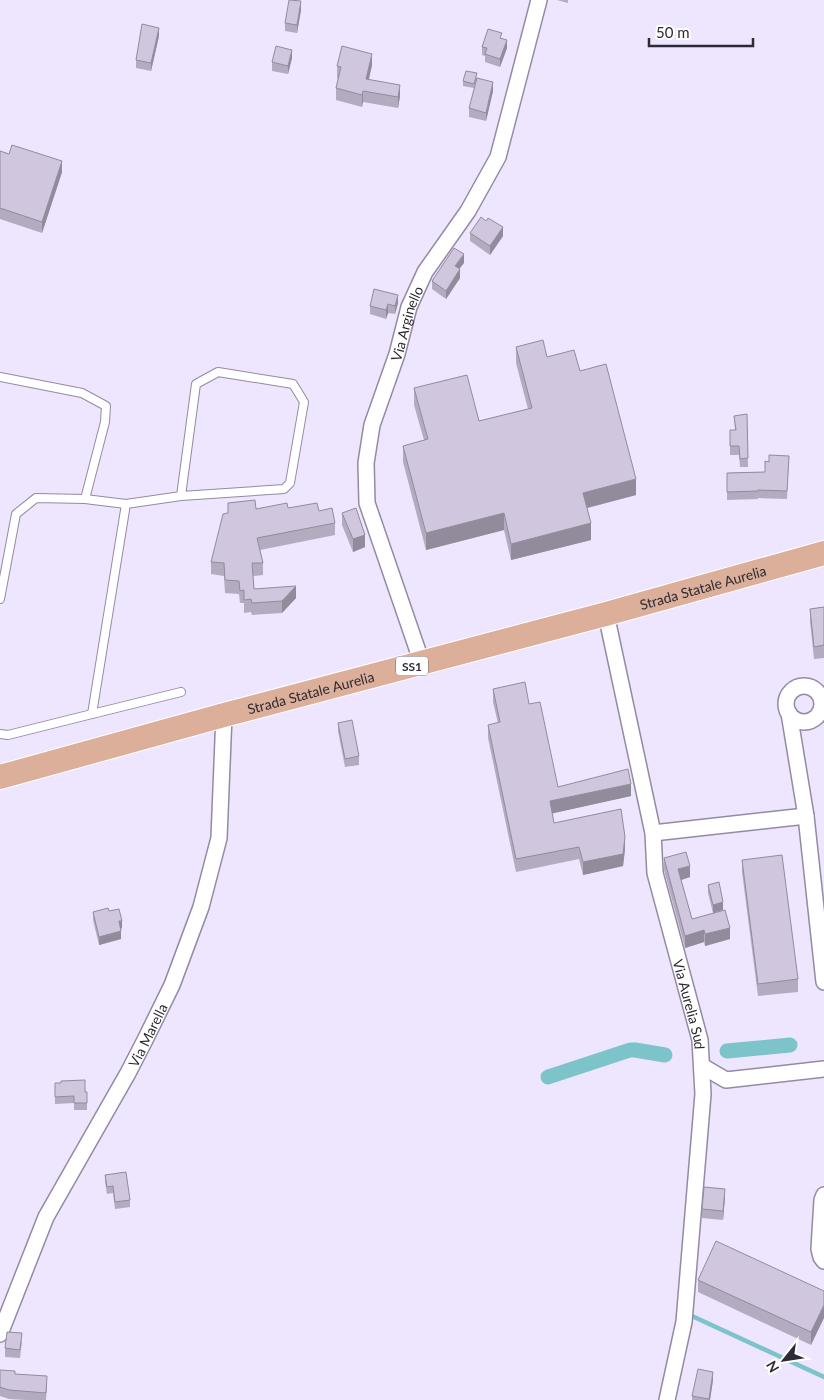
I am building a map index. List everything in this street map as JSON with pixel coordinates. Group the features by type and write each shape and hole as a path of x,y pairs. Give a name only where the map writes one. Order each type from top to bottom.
{"main road":[{"name":"Strada Statale Aurelia","path":"0,777 224,715 606,614 824,553"}],"street":[{"name":"Via Arginello","path":"422,663 367,503 366,463 372,425 396,354 409,307 425,272 468,211 498,157 539,0"},
{"name":"Via Aurelia Sud","path":"606,614 653,833 655,873 700,1040 702,1066 703,1094 684,1322 666,1400"},
{"path":"788,713 806,816 821,935 824,982"},
{"name":"Via Marella","path":"0,1334 46,1217 128,1073 149,1032 172,985 201,907 219,838 224,715"},
{"path":"653,833 806,816"},
{"path":"702,1066 726,1080 824,1069"},
{"path":"824,1195 822,1200 819,1249 824,1261"}],"lane":[{"path":"0,599 16,514 36,498 85,499 126,504 181,496 284,489 290,483 304,402 293,384 218,372 196,384 181,496"},
{"path":"0,378 82,393 106,406 105,422 85,499"},
{"path":"92,714 126,504"},
{"path":"0,734 8,735 181,692"}],"building":[{"path":"289,0 301,1 297,25 285,23"},
{"path":"142,24 159,28 151,63 136,60"},
{"path":"488,29 502,33 500,38 507,40 500,59 485,54 487,48 482,47"},
{"path":"276,46 292,50 288,66 272,62"},
{"path":"342,46 372,54 366,79 400,85 398,97 363,91 362,95 336,88 341,67 337,66"},
{"path":"466,71 477,73 474,84 463,81"},
{"path":"477,78 493,82 486,113 469,108"},
{"path":"12,145 62,161 42,222 0,208 0,151 9,154"},
{"path":"481,217 486,221 488,218 503,227 490,246 470,233"},
{"path":"454,248 464,254 455,266 460,269 446,291 432,281"},
{"path":"374,289 398,295 395,306 388,304 386,310 370,306"},
{"path":"543,340 547,357 574,350 580,371 606,364 636,479 583,493 591,523 511,544 504,513 426,533 403,446 428,439 414,388 467,375 479,421 532,408 516,347"},
{"path":"747,414 748,458 740,459 739,446 730,446 730,430 736,430 734,416"},
{"path":"769,455 789,456 787,491 727,492 727,473 765,472 765,461 769,462"},
{"path":"255,500 256,509 287,503 288,508 317,503 319,511 332,508 335,523 257,538 263,563 252,563 254,589 296,586 282,601 252,603 251,599 244,600 244,590 240,591 239,581 225,580 224,563 211,562 223,514 228,513 228,503"},
{"path":"356,508 365,535 353,539 342,513"},
{"path":"824,607 824,645 814,647 810,609"},
{"path":"525,682 529,704 540,702 558,787 628,769 631,784 550,801 554,823 621,809 625,837 623,854 583,862 579,847 516,859 488,725 500,722 493,689"},
{"path":"352,720 359,756 345,759 338,723"},
{"path":"686,852 690,866 678,869 692,919 725,910 730,928 705,934 704,930 685,936 664,858"},
{"path":"782,855 798,979 758,984 742,860"},
{"path":"719,882 723,902 713,905 708,885"},
{"path":"108,908 109,911 119,909 122,921 119,921 121,931 99,937 93,912"},
{"path":"85,1080 87,1103 74,1103 74,1096 55,1097 55,1083"},
{"path":"126,1172 130,1200 115,1202 113,1186 107,1187 105,1175"},
{"path":"704,1187 725,1189 723,1211 702,1209"},
{"path":"716,1241 824,1291 824,1305 811,1332 698,1280"},
{"path":"7,1332 22,1333 20,1350 5,1348"},
{"path":"698,1369 713,1372 709,1399 692,1396"},
{"path":"0,1370 15,1371 15,1374 47,1376 46,1393 9,1390 0,1387"}],"waterway":[{"path":"727,1051 790,1045"},
{"path":"548,1077 630,1050 665,1055"},
{"path":"692,1316 824,1377"}]}
